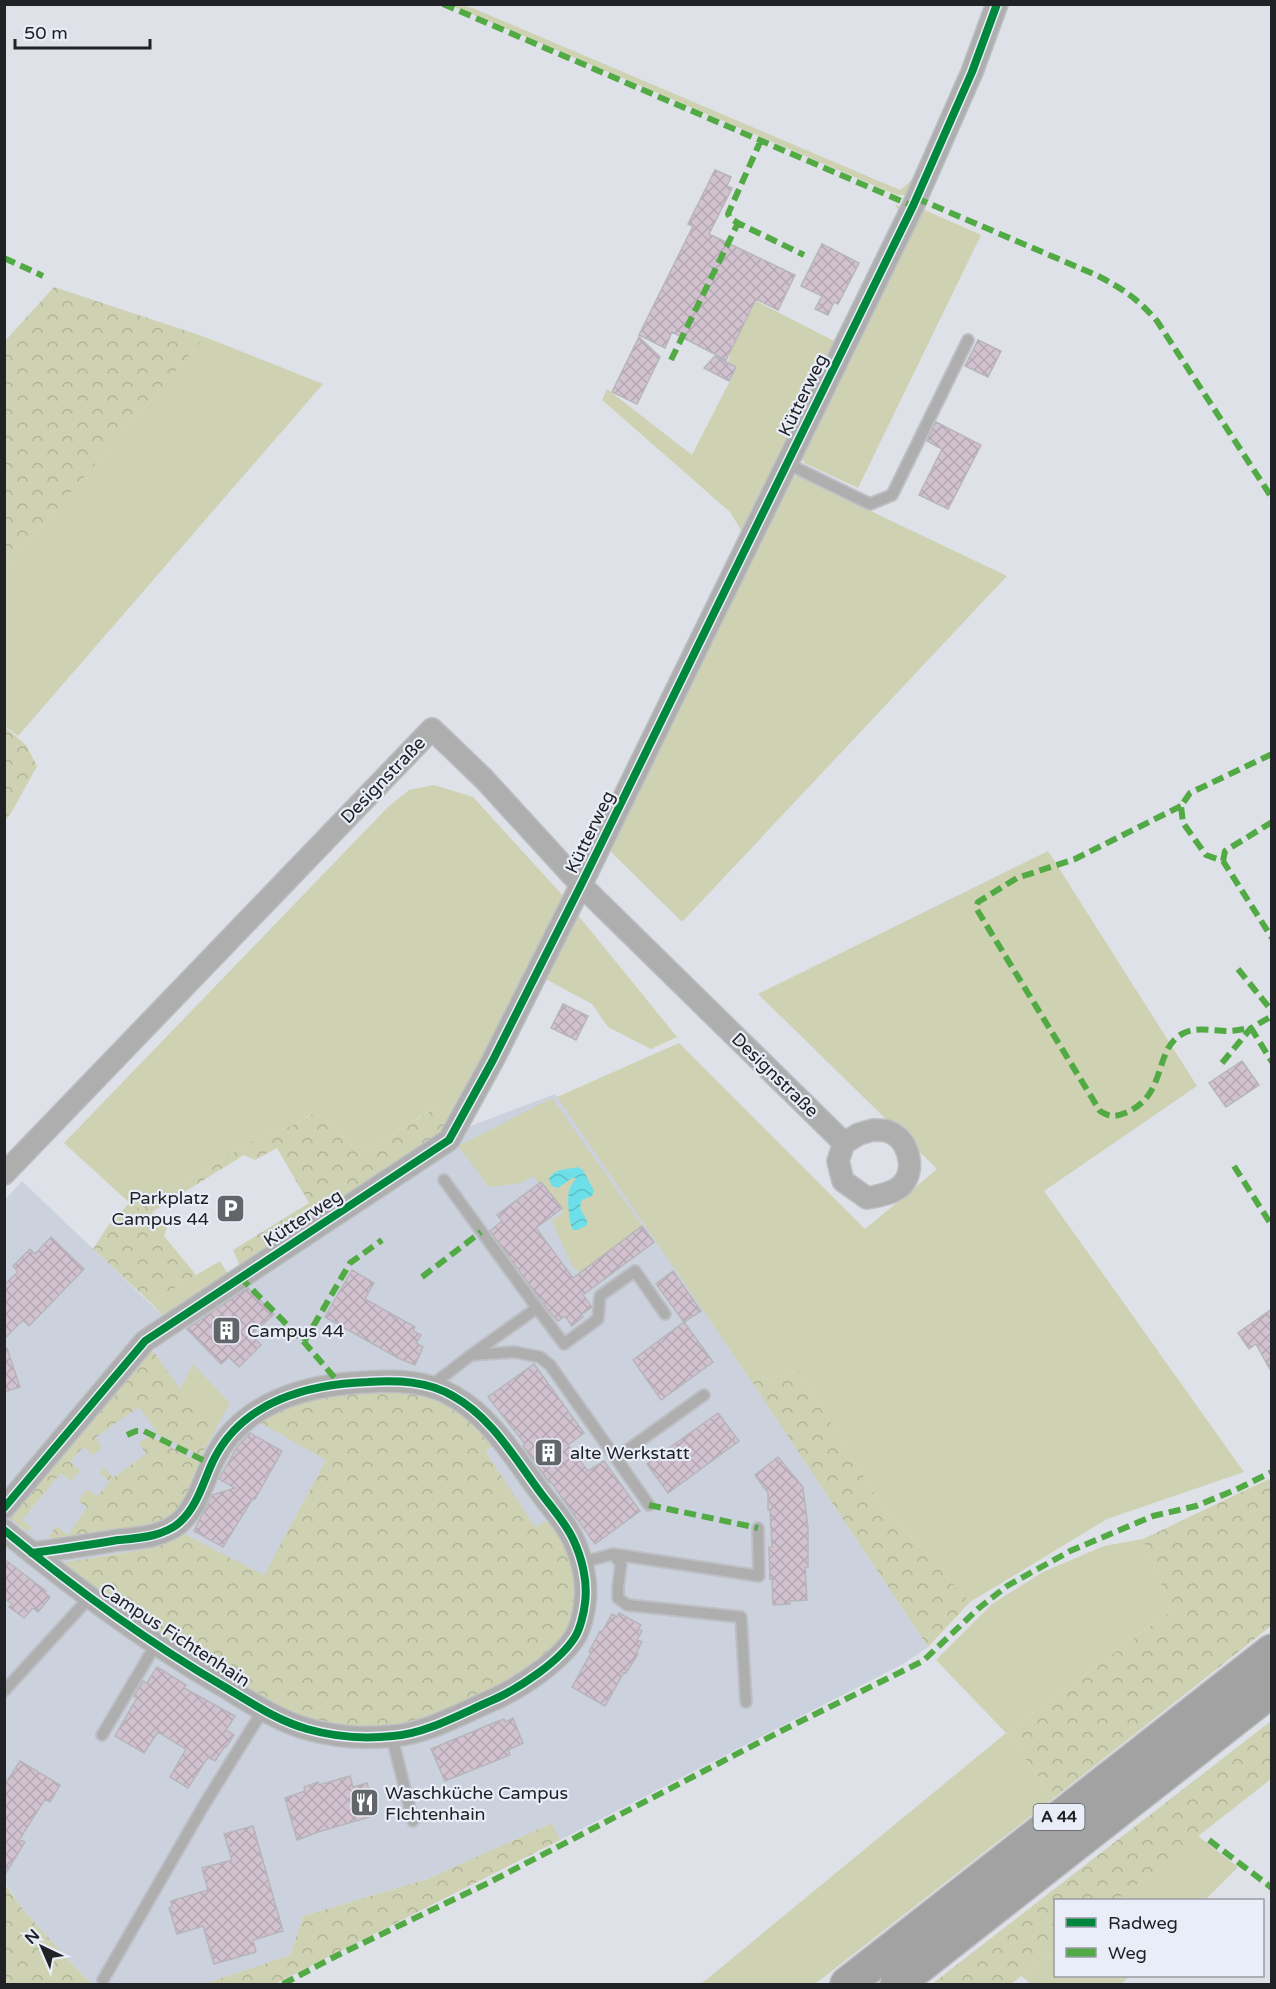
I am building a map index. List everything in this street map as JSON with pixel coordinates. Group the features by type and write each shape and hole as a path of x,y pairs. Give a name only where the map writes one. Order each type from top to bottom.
{"highway":[{"name":"A 44","path":"847,1984 1272,1651"},
{"name":"A 44","path":"897,1984 1272,1690"}],"street":[{"name":"Kütterweg","path":"4,1508 145,1341 449,1140 493,1060 581,885 913,206 972,72 997,4"},
{"name":"Designstraße","path":"4,1174 432,729 484,779 581,885 844,1143"},
{"name":"Campus Fichtenhain","path":"4,1530 32,1553 90,1598 180,1661 279,1719 309,1730 347,1737 392,1737 412,1734 501,1696 559,1656 576,1635 586,1601 583,1562 572,1536 491,1425 471,1407 451,1394 431,1386 400,1381 340,1384 294,1394 265,1405 246,1418 229,1435 216,1455 197,1498 180,1522 156,1535 32,1553"}],"lane":[{"path":"786,463 870,504 892,495 968,340"},
{"path":"444,1180 564,1344 598,1319 600,1296 635,1271 665,1314"},
{"path":"431,1386 537,1308"},
{"path":"471,1355 514,1352 540,1357 550,1365 650,1504"},
{"path":"616,1458 704,1395"},
{"path":"583,1562 614,1554 759,1576 758,1528"},
{"path":"614,1554 621,1564 618,1598 627,1605 741,1617 746,1702"},
{"path":"4,1691 90,1598"},
{"path":"102,1735 156,1644"},
{"path":"103,1980 204,1805 263,1710"},
{"path":"392,1737 413,1821"}],"shaded area":[{"path":"555,1094 706,1311 928,1647 903,1664 560,1840 552,1823 427,1879 303,1916 290,1955 204,1984 91,1984 25,1912 5,1883 4,1501 222,1282 439,1138"},
{"path":"22,1181 164,1317 11,1490 5,1485 5,1200"}],"green space":[{"path":"451,5 463,5 475,9 900,190 913,179 964,71 908,195 897,195"},
{"path":"895,204 902,212 599,834 595,831 740,537 741,530 730,512 602,400 607,389 692,455 737,367 728,362 731,350 756,301 836,342 900,214"},
{"path":"918,207 981,235 858,488 804,463 801,455"},
{"path":"54,287 205,337 5,569 5,341"},
{"path":"205,337 323,384 18,736 5,726 5,569"},
{"path":"797,476 1007,576 682,922 607,848 792,477"},
{"path":"4,726 26,745 37,766 5,821"},
{"path":"434,785 473,797 566,899 467,1100 432,1109 377,1145 353,1148 333,1124 311,1114 293,1125 253,1141 140,1209 133,1206 64,1143 388,807 409,790"},
{"path":"1048,851 1197,1086 1044,1191 1244,1472 1107,1519 970,1602 885,1512 800,1371 752,1382 557,1097 679,1043 865,1229 937,1169 758,994"},
{"path":"573,909 677,1037 651,1049 608,1027 592,1004 540,976"},
{"path":"464,1098 446,1135 241,1269 233,1250 309,1203 277,1148 255,1160 244,1155 152,1212 165,1219 168,1224 164,1236 196,1275 150,1302 93,1249 108,1226 129,1203 140,1209 253,1141 293,1125 312,1114 333,1124 353,1148 377,1145 433,1109"},
{"path":"552,1098 642,1226 580,1273 571,1264 552,1221 563,1213 533,1176 521,1183 489,1187 458,1146"},
{"path":"220,1261 230,1277 164,1317 150,1302"},
{"path":"149,1345 180,1389 217,1427 201,1456 154,1432 156,1430 139,1407 96,1437 102,1448 93,1455 83,1447 70,1462 80,1471 71,1481 61,1473 22,1520 31,1527 28,1532 6,1515"},
{"path":"193,1364 230,1403 217,1427 180,1389"},
{"path":"800,1371 885,1512 970,1602 928,1647 752,1382"},
{"path":"351,1390 413,1390 455,1402 497,1444 485,1451 535,1527 551,1519 572,1557 576,1576 576,1597 566,1632 542,1661 495,1691 420,1722 389,1728 346,1730 278,1709 135,1622 61,1563 142,1550 184,1534 264,1575 326,1460 255,1420 300,1400"},
{"path":"149,1436 202,1464 178,1509 168,1517 138,1528 54,1540 50,1538 56,1526 68,1535 87,1507 78,1501 86,1489 97,1496 110,1482 100,1473 104,1467 113,1478 146,1454 139,1443"},
{"path":"1271,1478 1271,1626 1054,1798 1007,1733 1172,1610 1143,1539"},
{"path":"1143,1539 1172,1610 1007,1733 1054,1798 815,1984 701,1984 1006,1733 936,1660 992,1604 1043,1572 1104,1546"},
{"path":"1271,1721 1271,1779 1118,1899 1054,1899 1054,1950 1011,1984 932,1984"},
{"path":"552,1823 560,1840 275,1984 204,1984 290,1955 303,1916 427,1879"},
{"path":"1198,1836 1238,1867 1206,1899 1118,1899"},
{"path":"4,1883 25,1912 91,1984 5,1984"},
{"path":"1054,1950 1054,1977 1129,1977 1121,1984 1031,1984 1021,1976"}],"water":[{"path":"577,1167 583,1170 594,1191 592,1196 582,1200 580,1207 587,1225 573,1230 569,1217 568,1194 576,1178 572,1178 558,1188 552,1186 549,1179 557,1171"}],"building":[{"path":"715,170 731,177 727,186 732,188 709,234 795,275 778,310 756,299 726,360 672,332 665,348 639,335 693,226 688,224"},
{"path":"822,244 859,263 838,304 834,302 828,315 815,309 822,296 801,286"},
{"path":"639,337 660,357 637,404 612,392"},
{"path":"978,340 1001,351 988,377 965,366"},
{"path":"715,356 736,367 729,381 704,368"},
{"path":"936,422 981,445 948,509 919,495 942,449 927,441"},
{"path":"563,1004 588,1016 576,1040 551,1028"},
{"path":"1242,1061 1259,1085 1226,1107 1209,1083"},
{"path":"541,1182 562,1208 536,1228 573,1278 642,1226 654,1242 583,1295 592,1307 572,1326 565,1316 558,1321 548,1310 490,1231 502,1221 497,1215"},
{"path":"51,1237 84,1269 29,1326 23,1320 4,1339 4,1285 18,1272 13,1266 30,1249 35,1254"},
{"path":"352,1270 374,1283 365,1299 415,1327 413,1331 421,1335 416,1343 423,1347 415,1365 398,1358 325,1317"},
{"path":"673,1271 701,1311 684,1322 656,1284"},
{"name":"Campus 44","path":"248,1288 274,1314 251,1335 261,1345 239,1367 229,1357 221,1364 187,1329"},
{"path":"1272,1309 1272,1373 1256,1344 1249,1349 1238,1333"},
{"path":"684,1322 713,1362 661,1400 633,1360"},
{"path":"4,1348 7,1348 20,1387 4,1392"},
{"name":"alte Werkstatt","path":"534,1364 584,1433 568,1445 588,1471 604,1461 640,1511 595,1544 523,1446 525,1444 488,1397"},
{"path":"718,1413 739,1441 668,1493 647,1464"},
{"path":"250,1433 282,1451 255,1499 253,1498 223,1547 194,1531 212,1495 235,1488 219,1479 237,1447"},
{"path":"778,1457 803,1487 808,1528 808,1567 805,1567 807,1600 773,1605 772,1579 770,1579 769,1547 772,1547 768,1493 755,1475"},
{"path":"4,1559 46,1591 45,1593 50,1597 38,1612 33,1608 24,1618 9,1607 12,1604 4,1598"},
{"path":"619,1613 641,1625 638,1629 642,1631 637,1640 642,1642 636,1653 638,1654 626,1673 624,1672 605,1706 572,1687 600,1631 602,1632 612,1614 617,1617"},
{"path":"157,1667 186,1685 184,1688 235,1716 226,1730 234,1735 215,1761 208,1757 188,1788 170,1777 186,1749 158,1732 144,1753 115,1736 137,1698 134,1696 143,1681 147,1683"},
{"path":"513,1718 523,1743 508,1750 510,1755 445,1781 431,1749 496,1722 504,1719 505,1722"},
{"path":"20,1761 60,1785 50,1802 45,1799 19,1840 25,1842 4,1876 4,1786"},
{"path":"350,1776 353,1787 367,1783 376,1815 297,1840 285,1798 305,1791 304,1787 318,1782 319,1785"},
{"path":"253,1826 283,1931 253,1940 256,1952 214,1964 203,1926 177,1934 169,1908 172,1907 171,1901 208,1890 202,1868 232,1860 224,1834"}],"marked path":[{"path":"443,4 913,206"},
{"path":"761,140 728,214 738,223 804,255"},
{"path":"916,198 1096,275 1122,289 1136,300 1157,321 1272,498"},
{"path":"671,360 738,223"},
{"path":"4,258 43,276"},
{"path":"1272,754 1190,793 1181,806 1183,823 1206,855 1223,861 1272,938"},
{"path":"1181,806 1075,859 1017,878 978,902 976,908 1103,1113 1118,1115 1139,1105 1154,1085 1173,1041 1187,1032 1251,1028 1272,1062"},
{"path":"1223,861 1225,851 1272,822"},
{"path":"1238,969 1272,1011"},
{"path":"1222,1063 1251,1028 1272,1016"},
{"path":"1234,1166 1272,1226"},
{"path":"422,1277 481,1232"},
{"path":"304,1342 350,1263 382,1240"},
{"path":"240,1277 304,1342 340,1384"},
{"path":"127,1435 136,1431 144,1431 211,1464"},
{"path":"283,1984 488,1883 783,1730 923,1661 979,1608 1007,1586 1070,1551 1153,1516 1196,1506 1272,1472"},
{"path":"649,1505 758,1528"},
{"path":"1209,1840 1272,1888"}],"cycle path":[{"path":"4,1508 145,1341 449,1140 493,1060 581,885 913,206 972,72 997,4"},
{"path":"4,1530 30,1551 56,1572 110,1612 194,1669 274,1716 307,1729 339,1736 382,1737 418,1731 458,1716 516,1688 550,1664 575,1637 584,1611 586,1595 582,1562 570,1533 490,1426 467,1405 443,1391 423,1384 390,1381 323,1387 301,1392 260,1410 242,1423 227,1439 214,1459 192,1508 180,1522 168,1530 145,1537 118,1540 75,1547 43,1551 32,1553"}],"place":[{"name":"Parkplatz Campus 44","path":"230,1208"},
{"name":"Campus 44","path":"226,1331"},
{"name":"alte Werkstatt","path":"549,1453"},
{"name":"Waschküche Campus FIchtenhain","path":"364,1803"}]}
